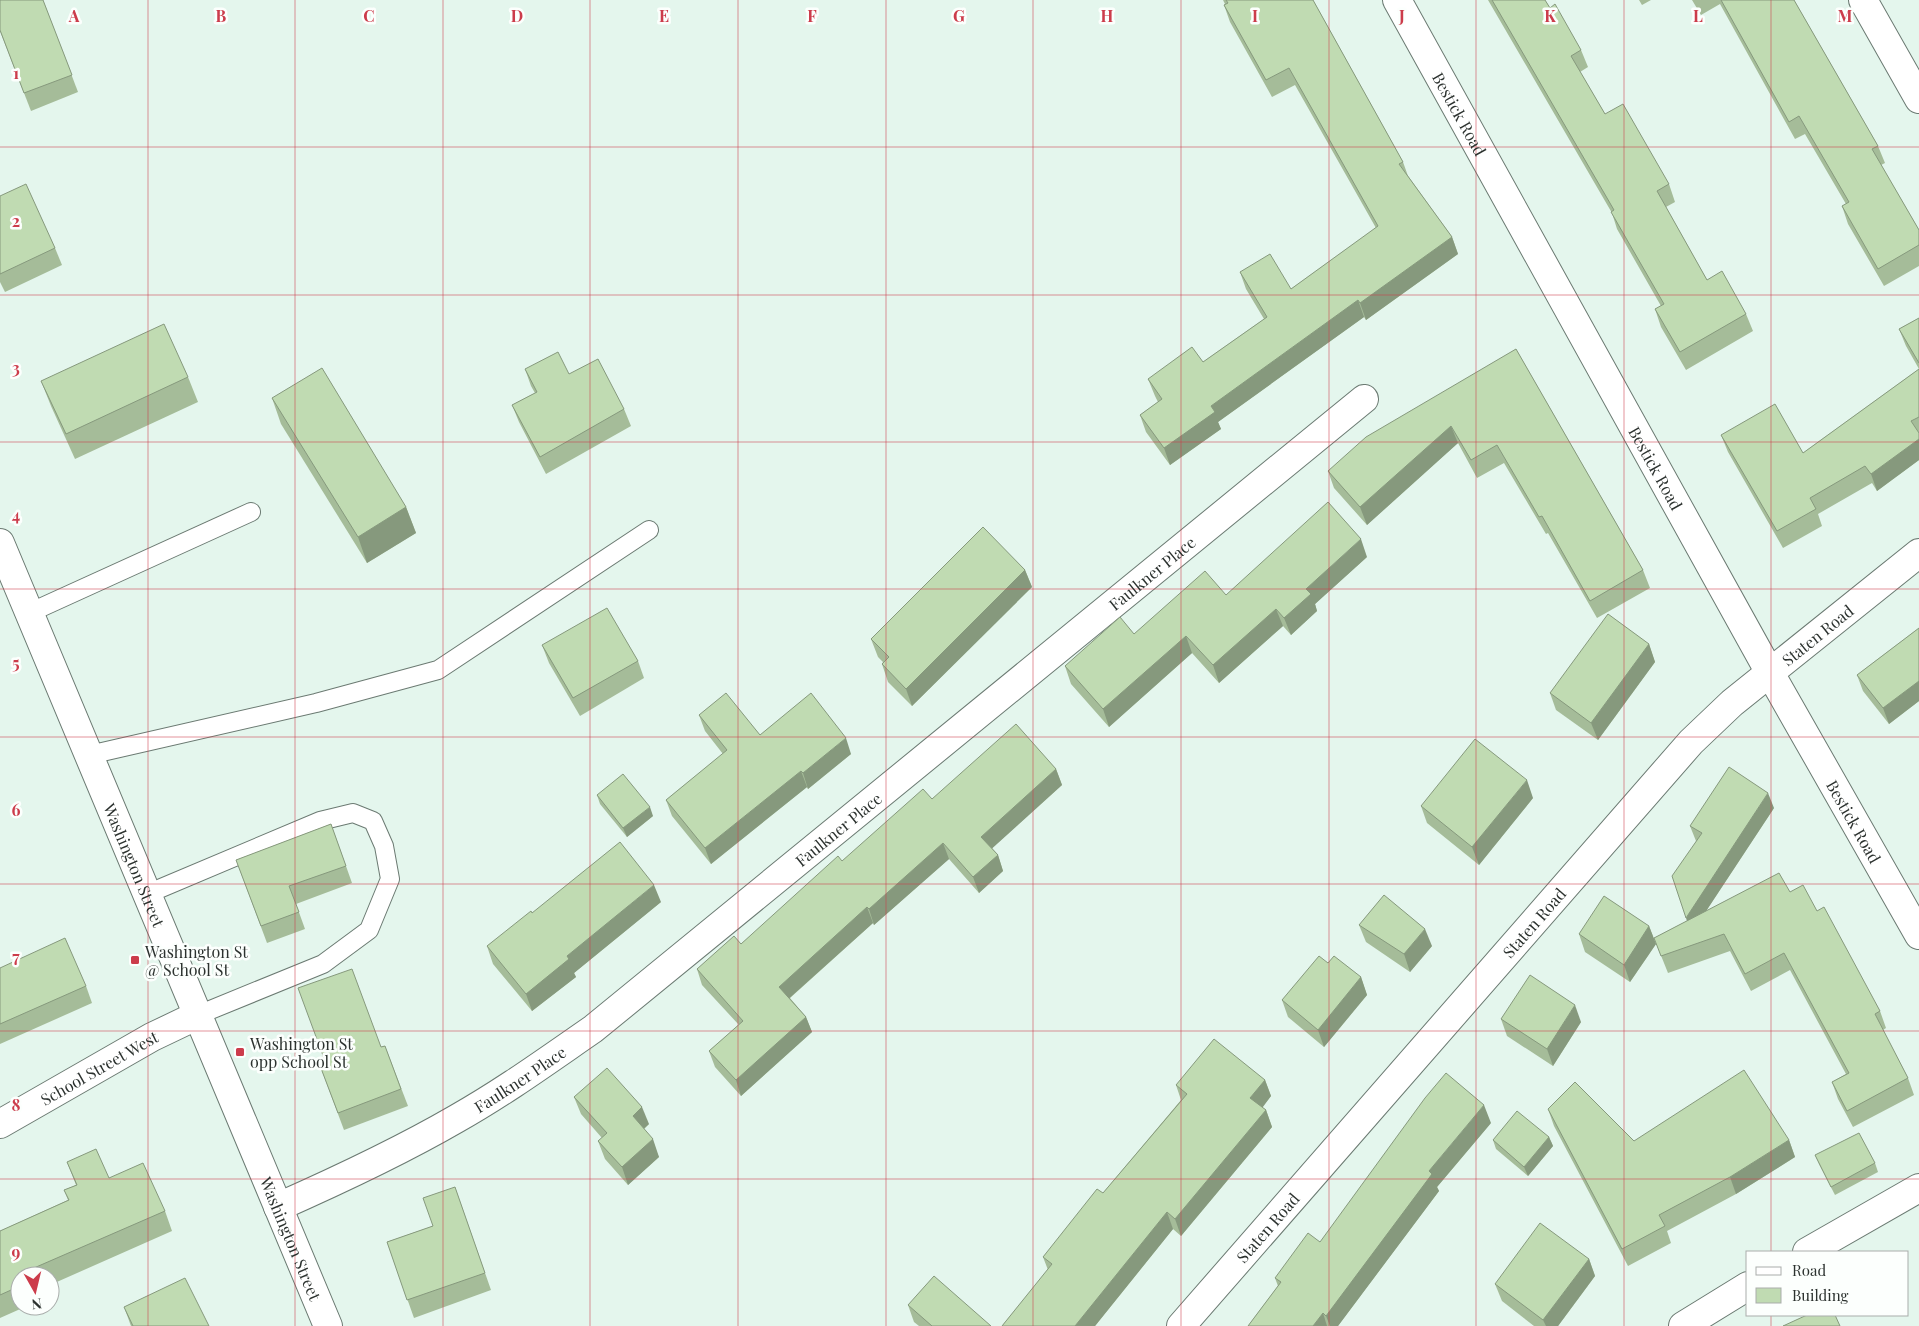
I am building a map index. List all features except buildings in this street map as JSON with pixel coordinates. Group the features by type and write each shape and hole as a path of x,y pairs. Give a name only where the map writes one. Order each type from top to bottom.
{"street":[{"name":"Bestick Road","path":"1396,0 1770,673 1919,935"},
{"path":"1864,0 1919,99"},
{"name":"Faulkner Place","path":"278,1207 372,1164 456,1119 524,1077 593,1028 1364,399"},
{"name":"Washington Street","path":"0,543 328,1326"},
{"name":"Staten Road","path":"1181,1326 1690,742 1732,703 1919,553"},
{"name":"School Street West","path":"0,1124 152,1037 198,1015"},
{"path":"1809,1251 1919,1188"},
{"path":"1683,1326 1746,1287"}],"lane":[{"path":"29,613 251,512"},
{"path":"89,755 316,703 438,670 649,530"},
{"path":"147,894 320,821 353,813 373,822 384,846 390,879 369,930 324,964 198,1015"}],"place":[{"name":"Washington St @ School St","path":"135,960"},
{"name":"Washington St opp School St","path":"240,1052"}]}
